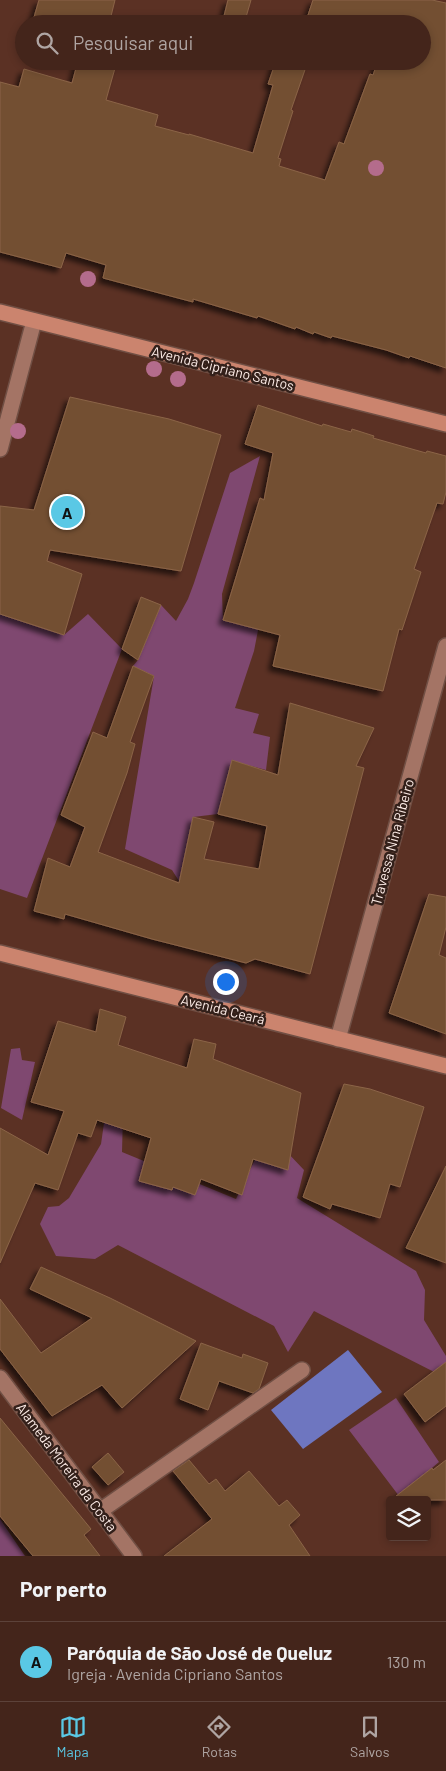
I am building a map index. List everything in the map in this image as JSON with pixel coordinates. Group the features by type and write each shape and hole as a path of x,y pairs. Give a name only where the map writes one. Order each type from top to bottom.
{"main road":[{"name":"Avenida Cipriano Santos","path":"0,312 446,424"},
{"name":"Avenida Ceará","path":"0,953 446,1066"}],"street":[{"path":"0,449 34,321"},
{"name":"Travessa Nina Ribeiro","path":"338,1039 446,646"},
{"path":"100,1511 302,1370"},
{"name":"Alameda Moreira da Costa","path":"0,1378 134,1556"}],"shaded area":[{"path":"260,456 222,594 223,620 246,626 260,620 254,651 235,708 259,714 253,733 270,737 266,770 232,761 218,814 193,817 179,881 172,870 125,849 154,676 133,666 138,660 161,605 176,621 188,599 230,473"},
{"path":"0,614 64,635 88,614 122,649 27,898 0,889"},
{"path":"20,1048 22,1060 35,1062 22,1120 1,1108 11,1049"},
{"path":"106,1109 123,1115 122,1152 236,1199 268,1132 304,1170 297,1198 416,1271 425,1290 424,1320 446,1356 446,1378 314,1311 288,1352 274,1326 118,1245 95,1259 56,1256 40,1224 48,1207 59,1206 69,1198 101,1144"},
{"path":"396,1398 439,1462 399,1496 349,1430"},
{"path":"0,1519 25,1556 0,1556"}],"water":[{"path":"348,1350 382,1392 303,1449 271,1410"}],"building":[{"path":"39,0 115,0 111,15 35,15"},
{"path":"228,0 251,0 247,15 224,15"},
{"path":"313,0 432,0 446,3 446,368 410,356 409,358 332,336 331,338 314,332 313,334 258,316 257,318 193,299 193,302 103,278 106,265 66,253 61,268 0,252 0,82 19,87 24,70 72,83 76,70 114,70 106,100 158,115 155,126 253,153 273,85 268,84 273,70 305,70 291,110 293,111 278,158 281,159 279,166 325,180 339,142 344,144 370,74 373,75 375,70 431,70 431,15 308,15"},
{"path":"70,397 169,419 221,435 181,571 50,550 47,561 82,574 64,635 0,614 0,506 34,510"},
{"path":"258,405 322,426 323,424 351,432 352,429 374,436 373,438 426,453 427,451 446,456 446,492 443,504 437,503 414,569 421,572 402,630 399,629 383,691 273,666 280,635 223,620 260,498 264,500 273,453 245,444"},
{"path":"141,597 161,605 138,660 122,649"},
{"path":"133,666 154,676 130,742 135,744 127,773 98,852 179,883 193,817 214,822 204,859 259,869 267,826 218,814 232,760 278,775 290,703 374,728 356,766 364,768 310,974 255,959 246,963 65,914 64,919 34,911 48,858 70,867 85,827 61,815 93,732 107,738"},
{"path":"429,894 446,897 446,927 439,955 446,958 446,1034 389,1013"},
{"path":"100,1009 126,1017 118,1045 187,1068 194,1039 216,1044 213,1059 301,1093 288,1170 253,1159 242,1195 201,1179 195,1195 173,1187 172,1190 139,1181 151,1138 97,1120 91,1137 78,1133 58,1190 35,1183 0,1263 0,1128 48,1155 64,1111 31,1102 58,1021 96,1032"},
{"path":"344,1084 370,1089 424,1107 400,1187 390,1184 380,1218 332,1204 330,1209 303,1197"},
{"path":"446,1166 446,1263 406,1248"},
{"path":"41,1267 110,1298 196,1341 122,1408 102,1385 52,1416 0,1349 0,1299 41,1353 92,1318 30,1289"},
{"path":"201,1343 242,1358 243,1354 268,1363 259,1389 253,1393 219,1381 208,1410 180,1399"},
{"path":"446,1362 446,1406 425,1422 404,1394"},
{"path":"0,1418 91,1529 84,1535 100,1556 33,1556 0,1516"},
{"path":"108,1453 124,1472 108,1485 92,1467"},
{"path":"189,1460 209,1484 216,1479 225,1491 249,1471 279,1506 287,1500 300,1515 289,1525 310,1556 164,1556 212,1519 173,1471"},
{"path":"446,1460 446,1500 431,1500 431,1496 396,1496 432,1468 433,1470"}],"place":[{"name":"Paróquia de São José de Queluz","path":"67,512"}]}
